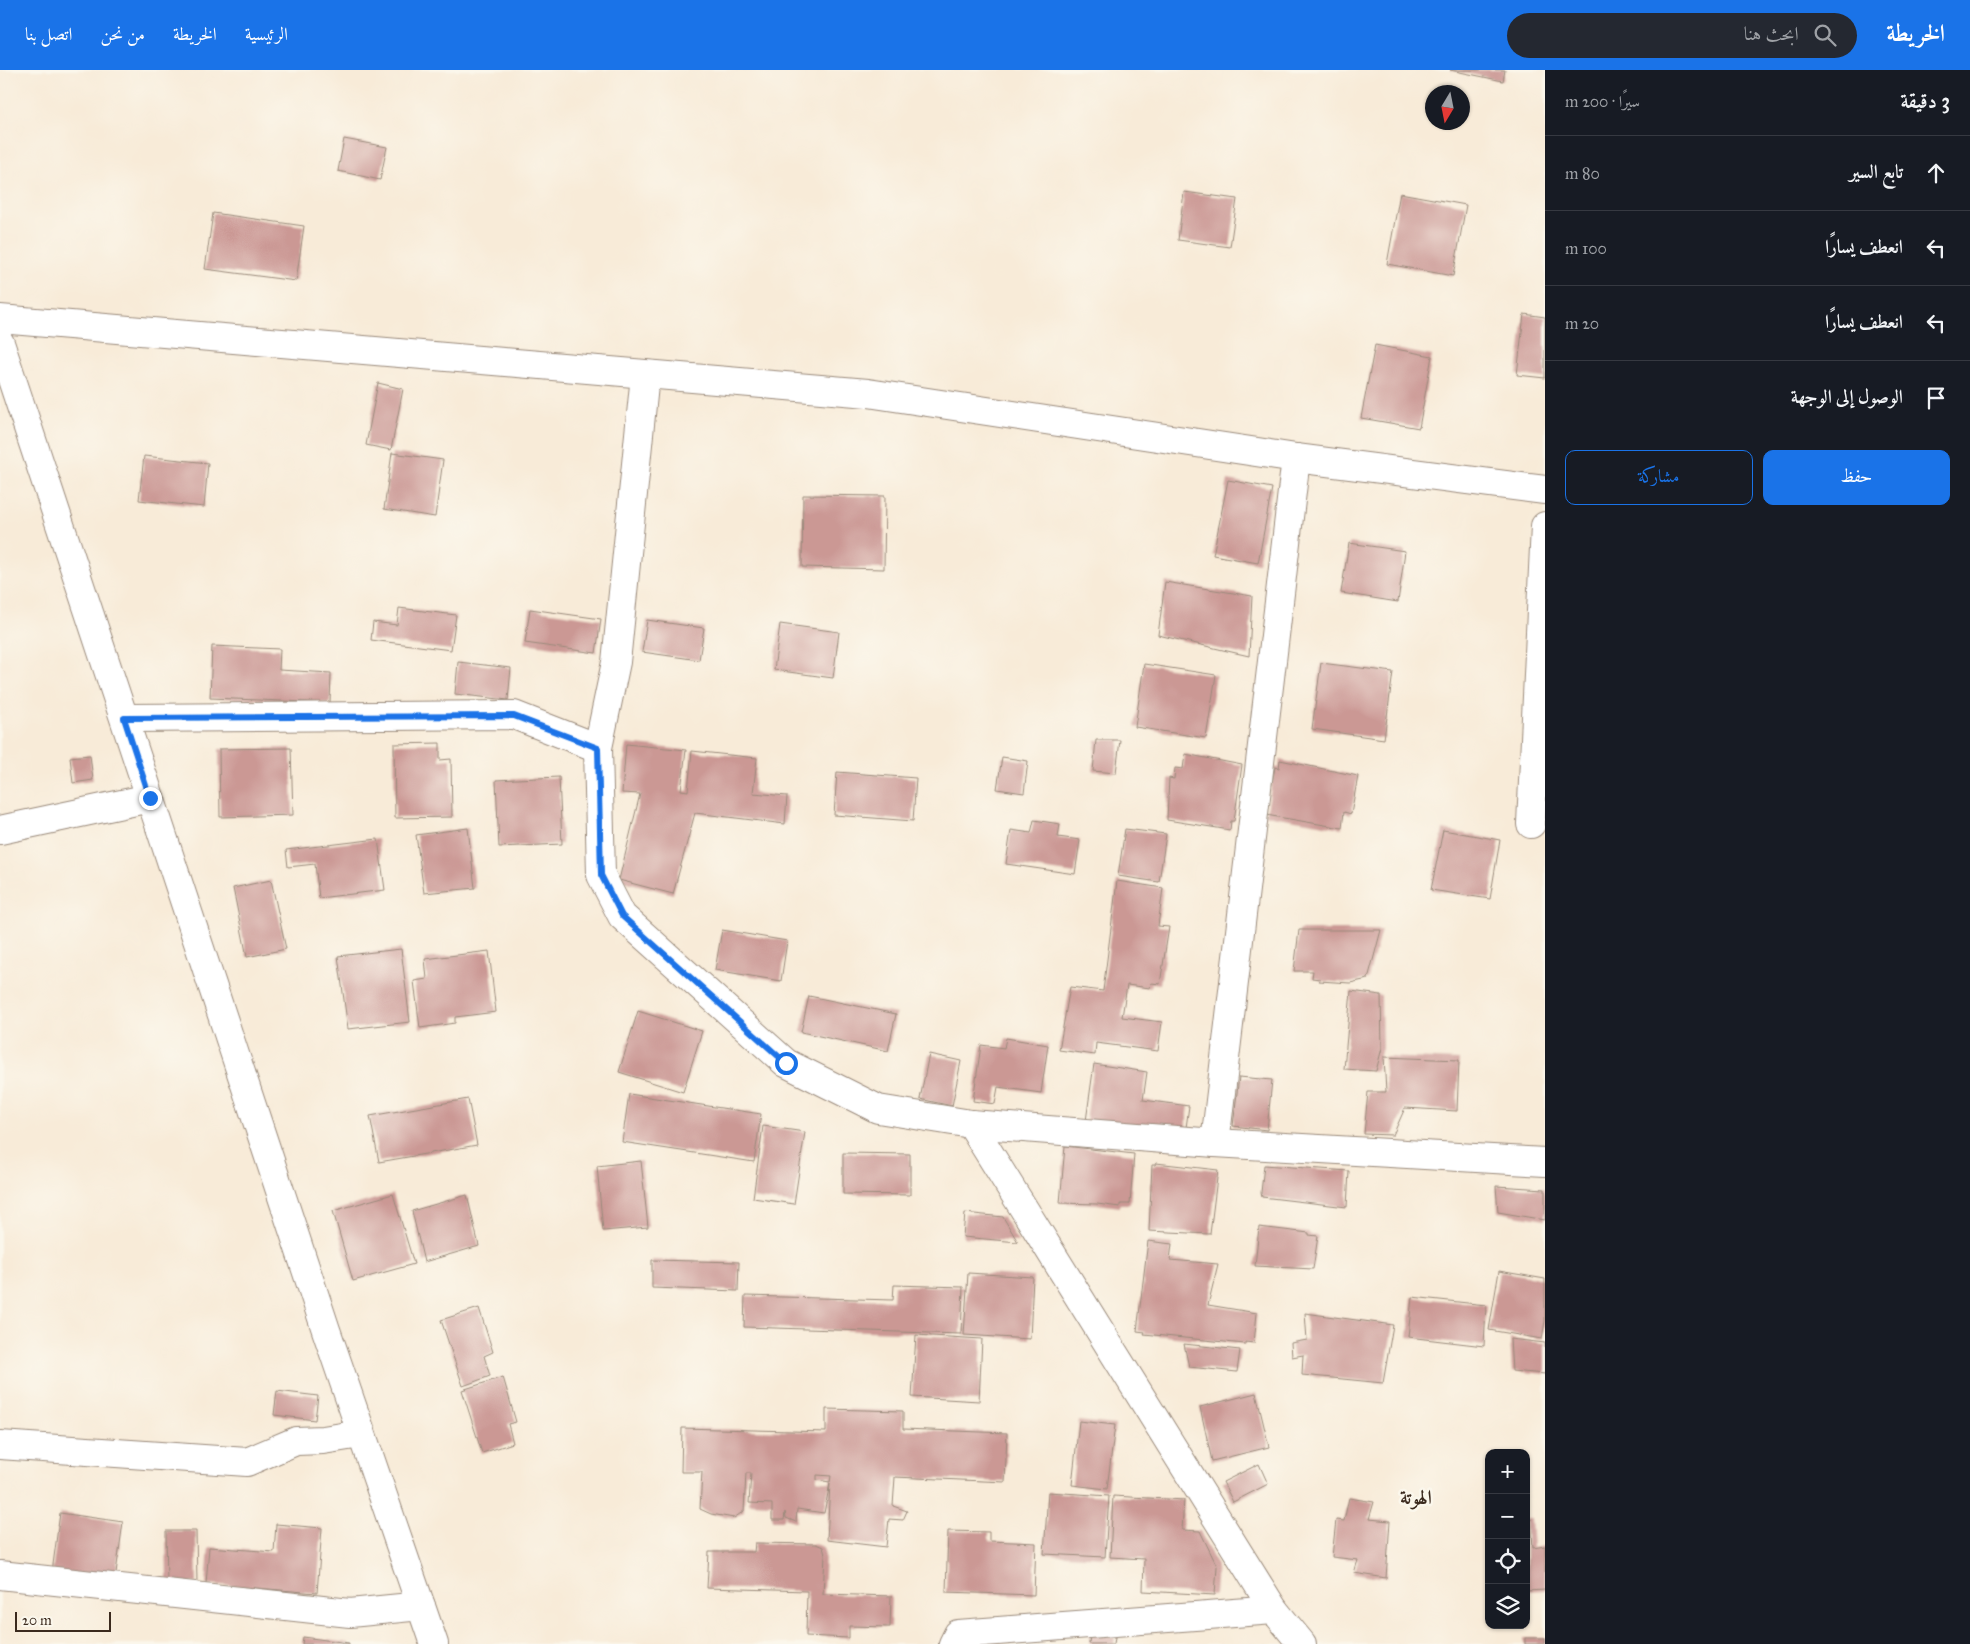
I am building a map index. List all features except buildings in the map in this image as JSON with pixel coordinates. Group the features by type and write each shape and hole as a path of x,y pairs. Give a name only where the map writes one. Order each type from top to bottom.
{"street":[{"path":"0,319 868,393 1296,458 1545,490"},
{"path":"0,343 361,1434 434,1644"},
{"path":"645,375 616,662 598,748 601,875 622,916 786,1063 878,1110 971,1124 1215,1143 1545,1162"},
{"path":"1215,1143 1296,458"},
{"path":"1531,824 1541,706 1545,526"},
{"path":"124,718 514,716 598,748"},
{"path":"0,830 150,798"},
{"path":"971,1124 1274,1610 1302,1644"},
{"path":"0,1445 247,1462 296,1441 323,1440 361,1434"},
{"path":"0,1575 350,1613 421,1606"},
{"path":"953,1644 958,1634 1274,1610"}],"district":[{"name":"الهوتة","path":"1416,1497"}],"route":[{"path":"150,798 124,718 514,716 598,748 601,875 622,916 786,1063"}]}
